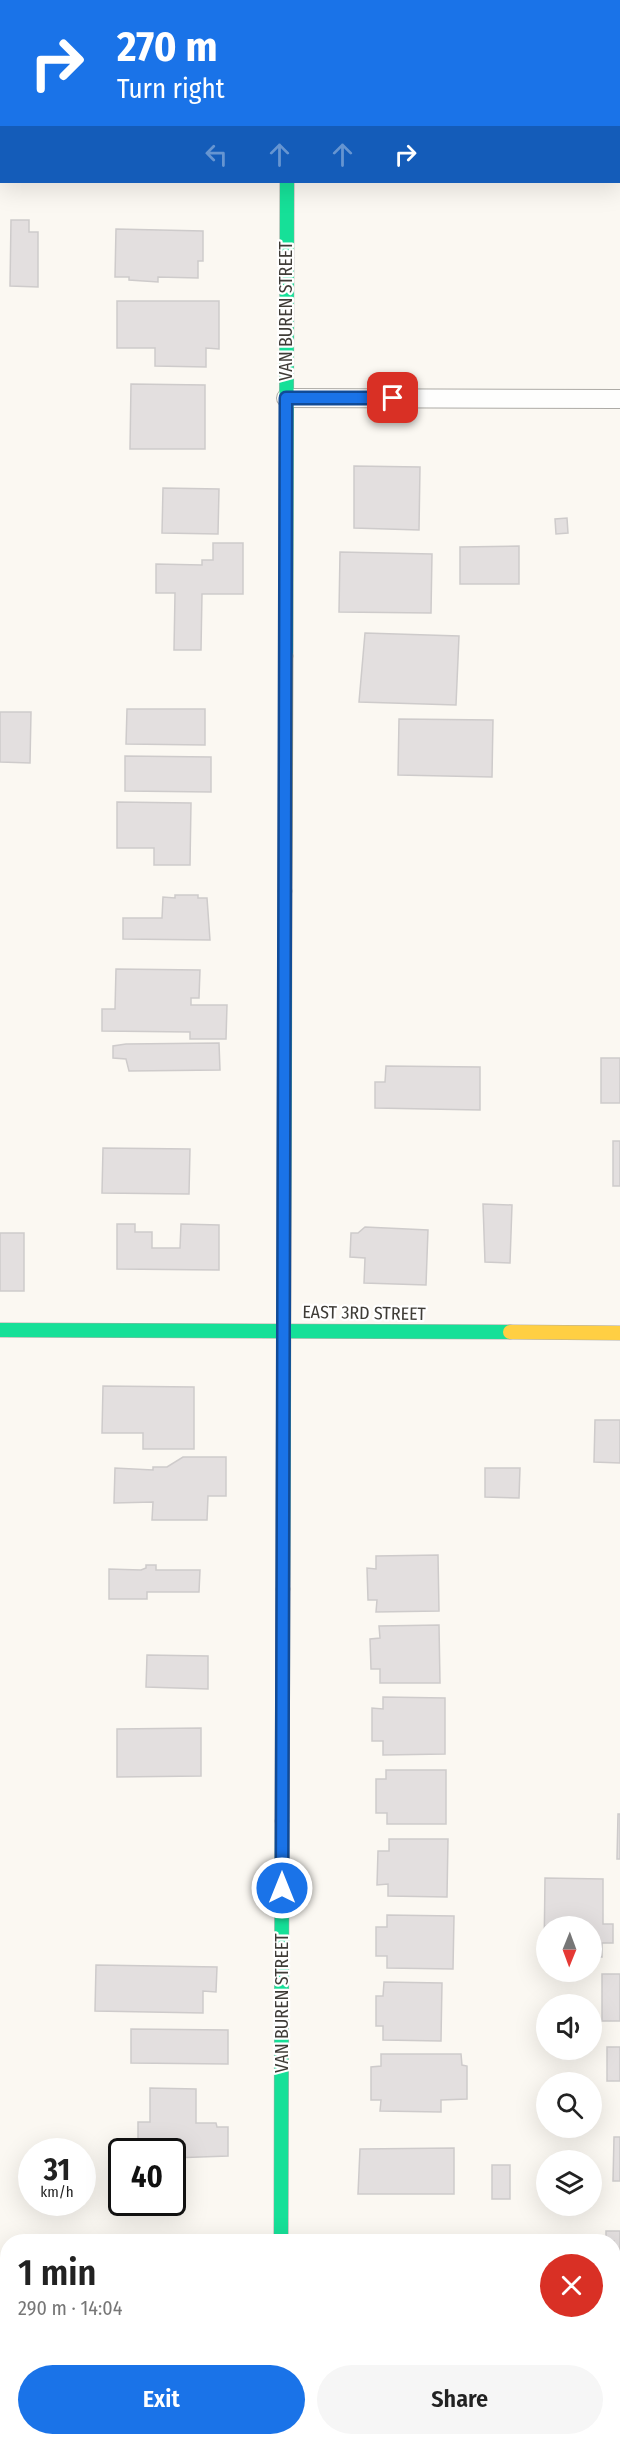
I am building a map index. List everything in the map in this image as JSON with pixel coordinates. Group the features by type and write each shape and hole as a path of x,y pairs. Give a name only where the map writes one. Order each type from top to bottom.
{"street":[{"name":"VAN BUREN STREET","path":"282,2234 287,183"},
{"name":"EAST 3RD STREET","path":"0,1330 620,1333"}],"lane":[{"path":"286,398 620,399"}],"building":[{"path":"11,220 29,220 29,232 38,232 38,287 10,286"},
{"path":"116,229 203,231 203,261 198,261 198,278 158,277 158,282 115,277"},
{"path":"117,301 219,301 219,349 206,348 206,367 155,366 155,348 117,348"},
{"path":"131,384 205,385 205,449 130,449"},
{"path":"354,466 420,467 419,530 354,528"},
{"path":"163,488 219,489 218,534 162,533"},
{"path":"567,518 568,533 556,534 555,519"},
{"path":"213,543 243,543 243,594 202,594 201,650 174,650 175,593 156,593 156,564 202,565 202,560 213,560"},
{"path":"519,546 519,584 460,584 460,547"},
{"path":"340,552 432,554 431,613 339,612"},
{"path":"365,633 459,636 456,705 359,702"},
{"path":"127,709 205,709 205,745 126,744"},
{"path":"0,712 31,712 30,763 0,762"},
{"path":"399,719 493,720 492,777 398,775"},
{"path":"125,756 211,757 211,792 125,791"},
{"path":"117,802 191,803 190,865 154,865 154,848 117,848"},
{"path":"175,895 198,895 198,898 207,898 210,940 123,939 123,918 162,918 163,897 175,898"},
{"path":"116,969 200,970 199,998 191,998 191,1005 227,1005 226,1039 190,1039 190,1032 102,1031 102,1009 115,1009"},
{"path":"219,1043 220,1070 129,1071 126,1059 113,1058 113,1046 126,1044"},
{"path":"601,1058 620,1058 620,1103 601,1103"},
{"path":"386,1066 480,1067 480,1110 375,1108 375,1082 385,1082"},
{"path":"613,1141 620,1141 620,1186 613,1186"},
{"path":"103,1148 190,1149 189,1194 102,1193"},
{"path":"483,1204 512,1205 510,1263 485,1262"},
{"path":"117,1224 135,1224 135,1232 152,1232 152,1248 180,1248 181,1224 219,1225 219,1270 117,1269"},
{"path":"365,1227 428,1230 426,1285 364,1283 365,1258 350,1257 351,1233 358,1233"},
{"path":"0,1233 24,1233 24,1291 0,1291"},
{"path":"103,1386 194,1387 194,1449 143,1449 143,1433 102,1433"},
{"path":"595,1420 620,1420 620,1463 594,1462"},
{"path":"183,1457 226,1457 226,1496 208,1496 207,1520 152,1520 153,1502 114,1503 115,1468 153,1470 153,1467 167,1467"},
{"path":"485,1468 520,1468 519,1498 485,1497"},
{"path":"438,1555 439,1611 376,1612 377,1600 368,1600 367,1568 376,1569 376,1556"},
{"path":"146,1565 156,1565 156,1570 200,1570 199,1592 147,1592 147,1599 109,1599 109,1569 141,1570 146,1568"},
{"path":"439,1625 440,1683 380,1683 380,1669 371,1669 370,1639 380,1638 379,1626"},
{"path":"147,1655 208,1656 208,1689 146,1687"},
{"path":"383,1697 445,1698 445,1754 383,1755 383,1741 372,1741 372,1708 383,1709"},
{"path":"201,1728 201,1776 117,1777 117,1729"},
{"path":"386,1770 446,1770 446,1824 387,1824 387,1813 376,1813 376,1779 386,1779"},
{"path":"618,1814 620,1814 620,1859 617,1859"},
{"path":"389,1839 448,1839 447,1897 388,1896 388,1884 377,1885 378,1851 389,1851"},
{"path":"545,1878 603,1879 603,1924 613,1924 613,1943 602,1943 602,1916 545,1916"},
{"path":"387,1915 454,1916 453,1969 387,1968 387,1956 376,1956 376,1927 387,1927"},
{"path":"96,1965 217,1967 216,1992 203,1991 203,2013 95,2011"},
{"path":"602,1974 620,1974 620,2021 602,2021"},
{"path":"384,1982 442,1983 441,2041 383,2040 383,2026 376,2026 376,1996 383,1996"},
{"path":"131,2029 228,2030 228,2064 131,2063"},
{"path":"607,2047 620,2047 620,2081 607,2081"},
{"path":"381,2054 461,2054 462,2065 467,2066 467,2099 441,2100 441,2112 380,2111 381,2100 371,2100 371,2067 381,2066"},
{"path":"150,2088 196,2089 196,2123 216,2123 217,2127 228,2127 228,2156 186,2158 186,2138 138,2138 138,2122 150,2122"},
{"path":"614,2137 620,2137 620,2181 613,2181"},
{"path":"454,2148 454,2194 358,2194 360,2149"},
{"path":"492,2165 510,2165 510,2199 492,2199"},
{"path":"606,2231 620,2231 620,2234 606,2234"}],"traffic: fast":[{"path":"286,656 287,183"},
{"path":"283,1589 285,891"},
{"path":"0,1330 510,1332"},
{"path":"281,2234 282,1821"}],"traffic: slow":[{"path":"285,891 286,656"},
{"path":"510,1332 620,1333"}],"traffic: jam":[{"path":"282,1821 283,1589"}],"route":[{"path":"282,1888 286,398 393,398"}]}
